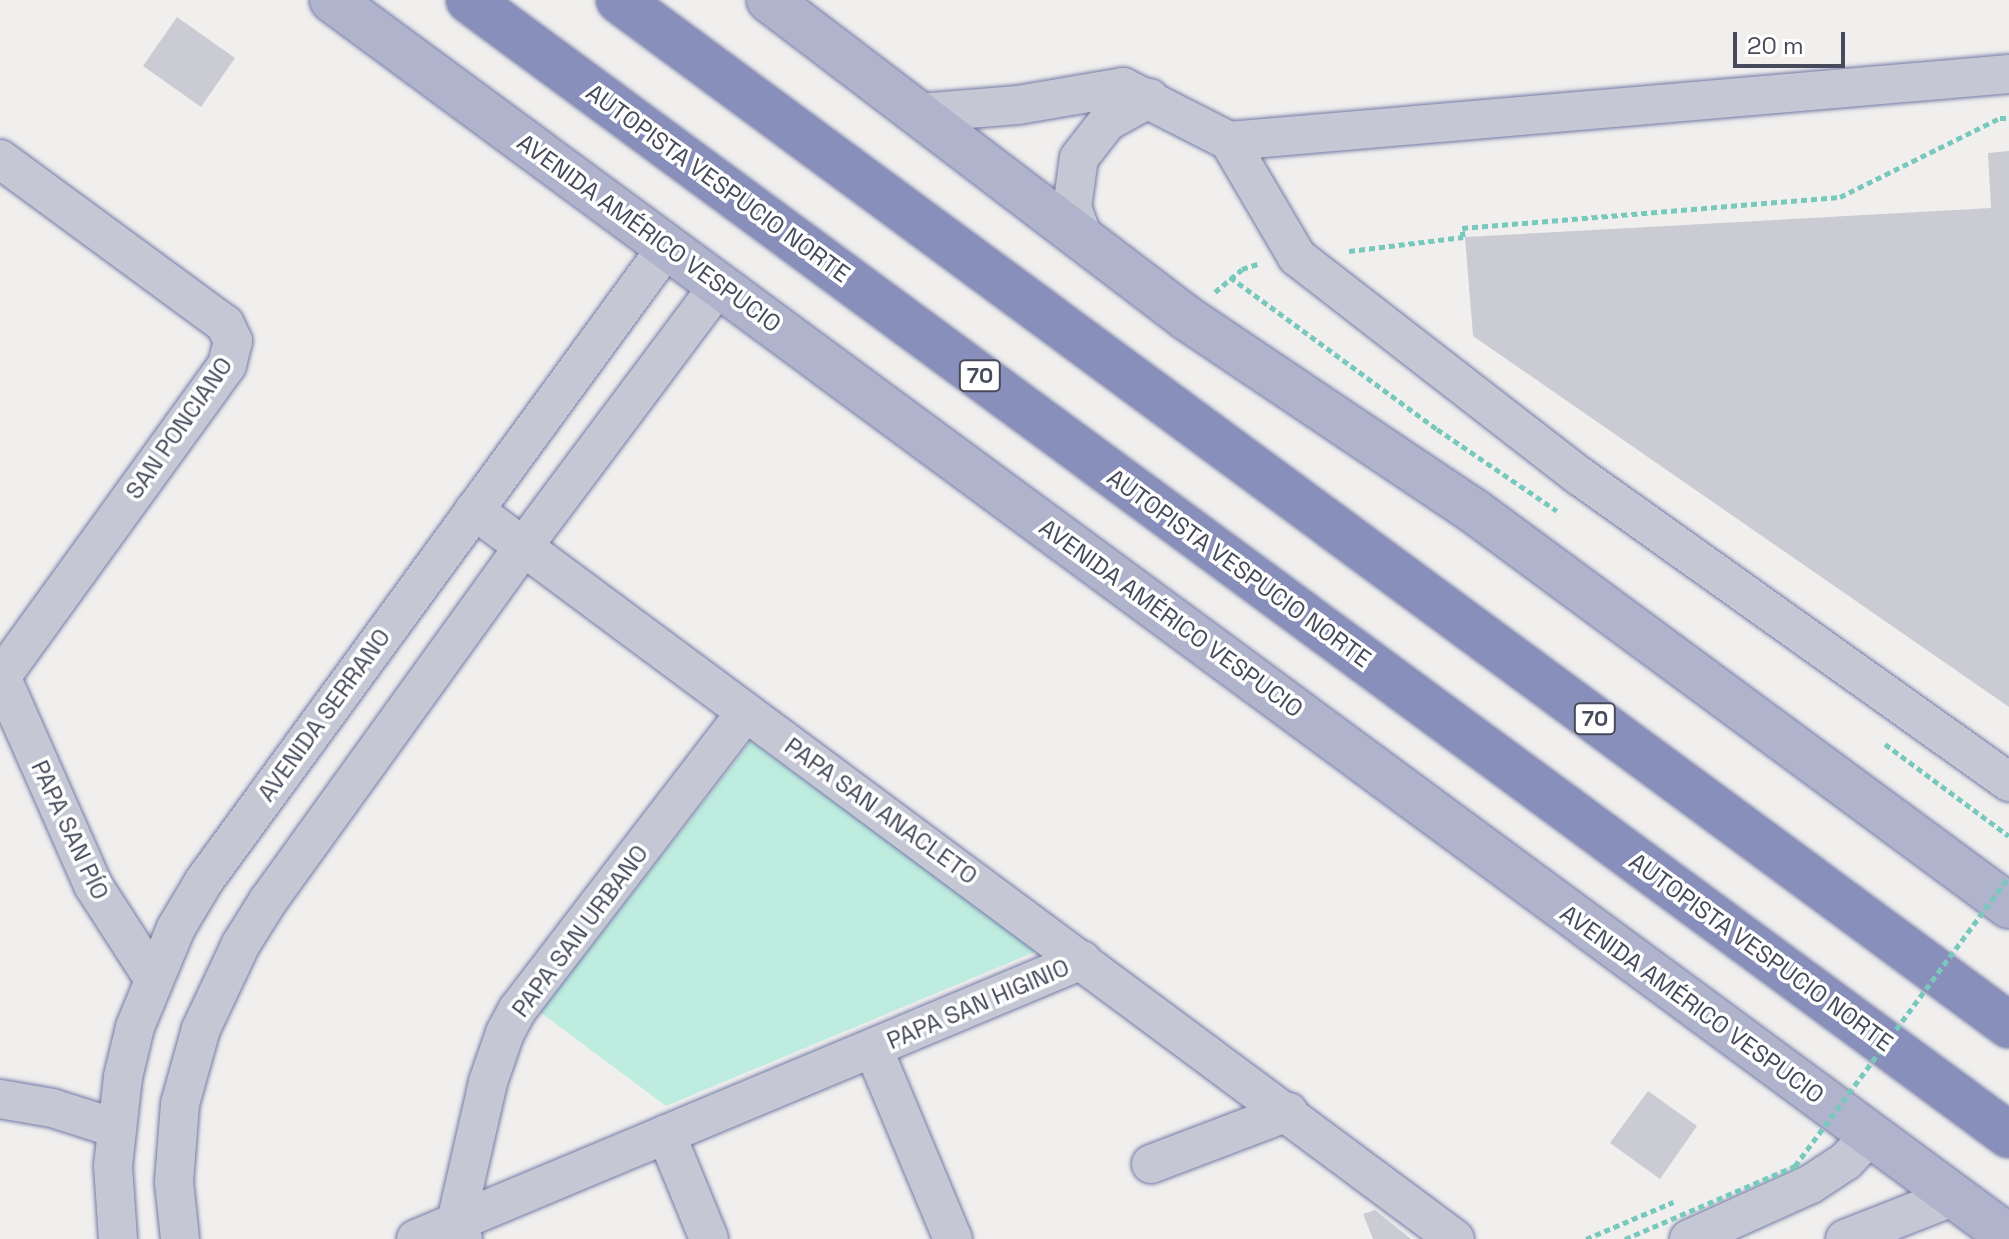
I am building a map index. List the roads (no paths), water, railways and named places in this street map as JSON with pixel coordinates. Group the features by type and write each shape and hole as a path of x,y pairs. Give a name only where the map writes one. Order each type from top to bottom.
{"highway":[{"name":"AUTOPISTA VESPUCIO NORTE","path":"451,0 480,8 2009,1135"},
{"name":"70","path":"619,0 2009,1025"}],"main road":[{"name":"AVENIDA AMÉRICO VESPUCIO","path":"332,0 2009,1237"},
{"path":"769,0 1188,319 1474,511 2009,906"}],"street":[{"path":"1229,141 2009,74"},
{"path":"919,113 1018,105 1123,87 1150,98 1229,141 1297,257 1581,477 2009,782"},
{"path":"1085,243 1072,207 1079,158 1107,122 1150,98"},
{"name":"SAN PONCIANO","path":"0,159 225,324 233,341 227,365 0,675"},
{"name":"AVENIDA SERRANO","path":"118,1239 113,1166 115,1128 132,1039 153,978 176,928 204,881 667,247"},
{"path":"180,1239 174,1182 180,1104 189,1066 221,982 268,901 523,547 719,285"},
{"name":"PAPA SAN ANACLETO","path":"474,510 1455,1239"},
{"name":"PAPA SAN PÍO","path":"0,675 93,885 153,978"},
{"name":"PAPA SAN URBANO","path":"460,1230 488,1082 505,1033 518,1009 746,712"},
{"name":"PAPA SAN HIGINIO","path":"416,1239 460,1230 666,1134 1082,960"},
{"name":"PAPA SAN HIGINIO","path":"873,1048 953,1239"},
{"path":"0,1099 52,1108 115,1128"},
{"path":"1151,1164 1288,1112"},
{"path":"666,1134 709,1239"},
{"path":"1689,1239 1811,1184 1846,1161 1870,1135"},
{"path":"1845,1239 1955,1196"}]}
